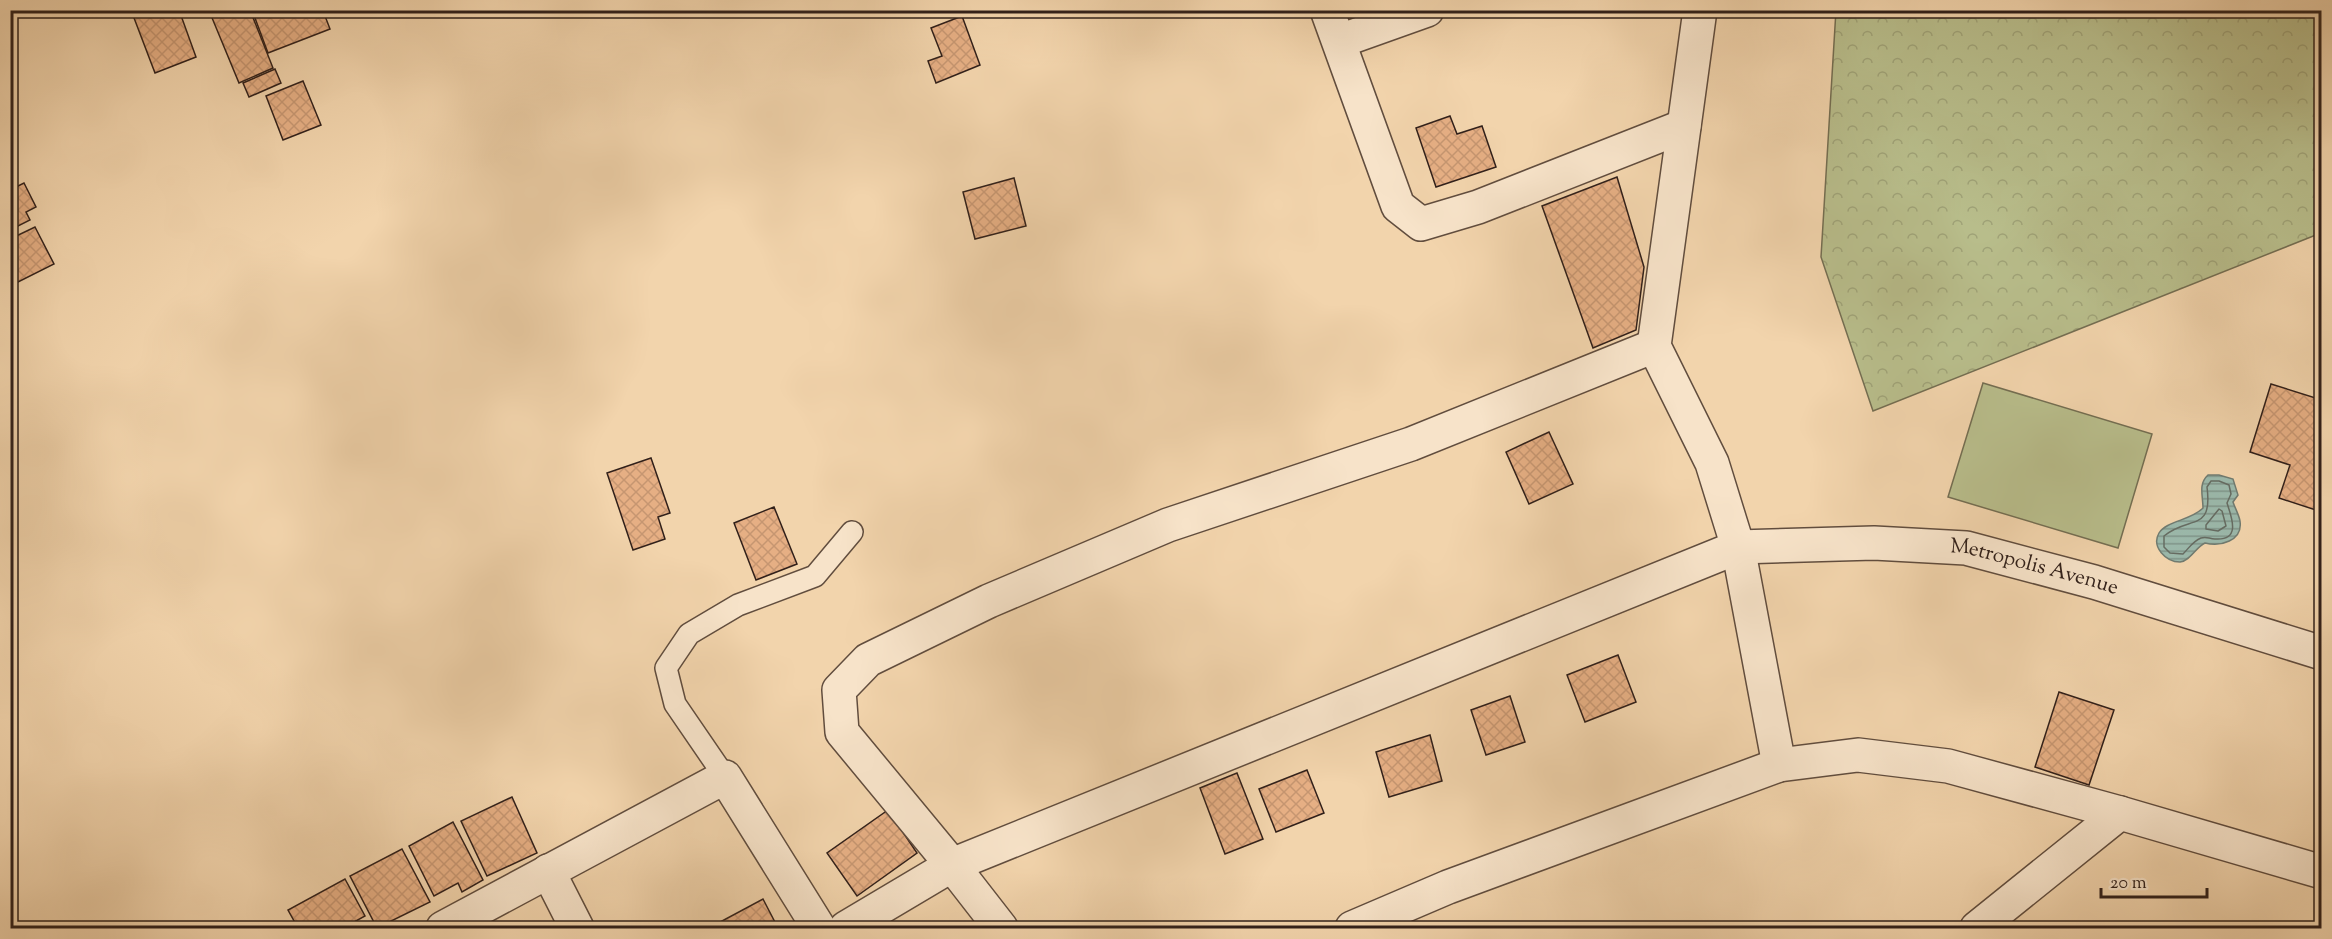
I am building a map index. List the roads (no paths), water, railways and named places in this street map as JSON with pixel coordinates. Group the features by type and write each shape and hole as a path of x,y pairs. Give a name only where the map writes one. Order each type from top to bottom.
{"street":[{"path":"1328,10 1398,206 1421,224 1478,207 1684,126"},
{"path":"1340,41 1427,10"},
{"path":"1700,10 1654,346 1712,463 1738,547 1779,765"},
{"path":"1001,928 842,732 840,690 868,660 989,602 1168,525 1411,444 1654,346"},
{"name":"Metropolis Avenue","path":"1738,547 1874,543 1966,548 2094,582 2322,653"},
{"path":"846,928 952,865 1738,547"},
{"path":"1352,928 1448,887 1779,765 1858,755 1948,766 2322,872"},
{"path":"443,928 725,777 819,928"},
{"path":"1977,928 2120,813"},
{"path":"548,871 577,928"}],"lane":[{"path":"725,777 675,704 666,668 689,634 738,605 815,576 852,532"}],"water":[{"path":"2208,475 2233,479 2238,495 2233,502 2240,521 2238,533 2234,538 2223,543 2205,543 2184,561 2175,561 2165,557 2158,548 2159,533 2167,526 2203,508 2202,486"}]}
